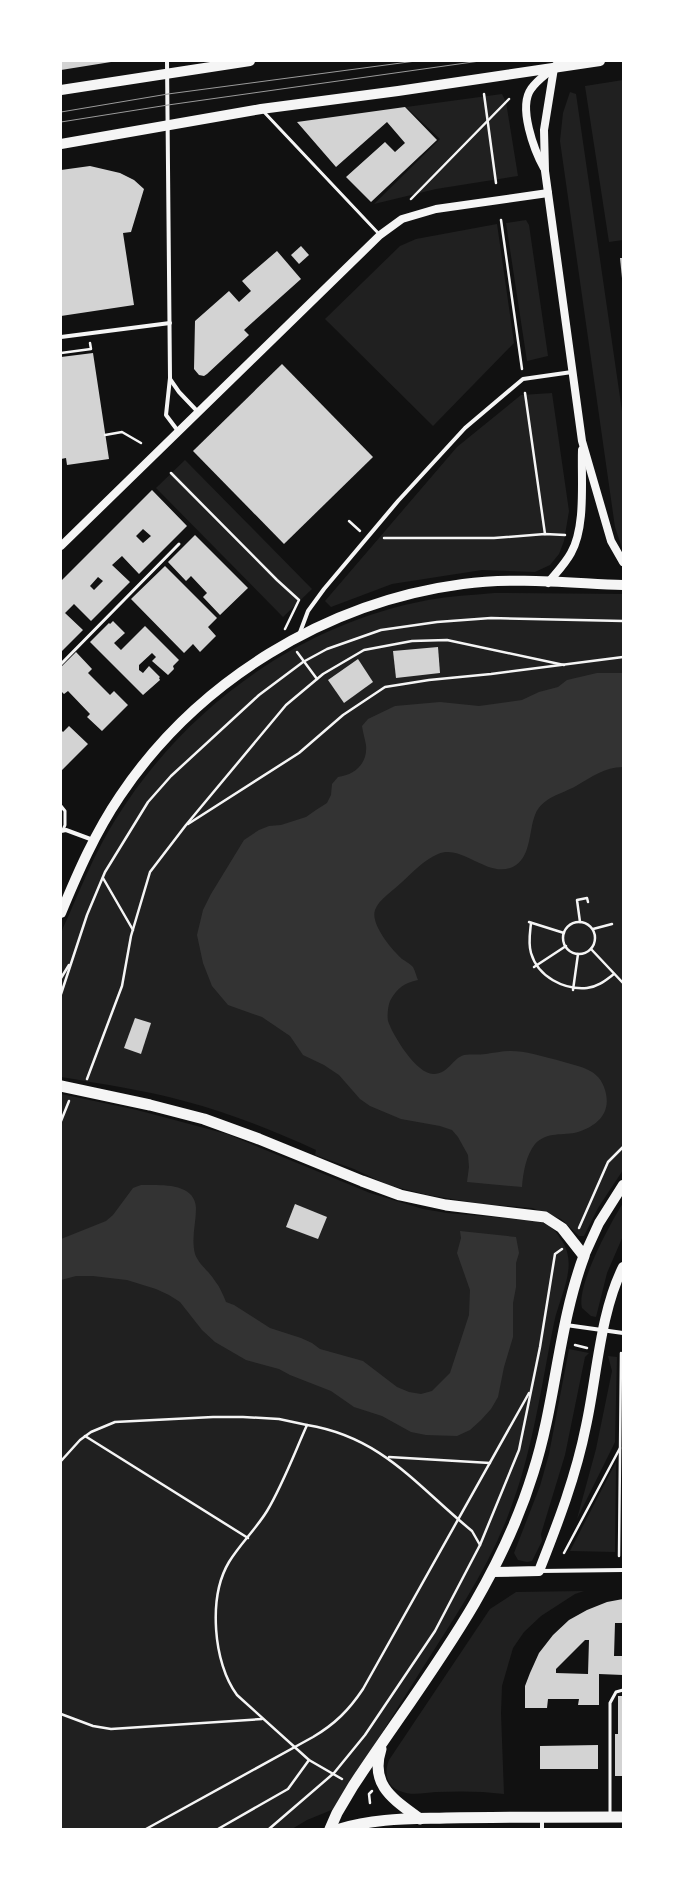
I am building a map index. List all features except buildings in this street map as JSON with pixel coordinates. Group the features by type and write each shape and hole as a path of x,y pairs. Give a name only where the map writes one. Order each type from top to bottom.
{"highway":[{"path":"61,1086 158,1107 204,1119 259,1138 383,1189 404,1196 446,1205 545,1217 562,1228 584,1256 565,1325 548,1414 536,1462 517,1518 493,1572 455,1637 344,1800 330,1829"},
{"path":"384,1741 378,1763 381,1782 389,1794 420,1819"},
{"path":"340,1829 374,1822 420,1819 542,1817 623,1818"}],"main road":[{"path":"61,90 168,72 250,61"},
{"path":"61,144 261,108 398,91 557,65 600,61"},
{"path":"545,171 537,156 531,137 527,102 532,87 557,65"},
{"path":"557,65 544,130 545,171 582,441 611,541 623,562"},
{"path":"61,546 380,234 402,219 436,209 548,193"},
{"path":"548,582 569,558 577,538 581,511 582,441"},
{"path":"61,913 94,840 111,810 138,771 188,716 231,680 257,661 298,638 342,617 416,593 477,583 548,582 623,585"},
{"path":"584,1256 599,1223 623,1185"},
{"path":"493,1572 540,1570 559,1521 574,1474 586,1426 610,1303 623,1267"}],"street":[{"path":"167,61 170,378 166,415 178,431"},
{"path":"61,338 170,323"},
{"path":"298,638 308,611 324,589 398,501 465,428 523,379 572,372"},
{"path":"170,378 179,392 198,412"},
{"path":"62,830 94,840"},
{"path":"565,1325 623,1333"},
{"path":"540,1570 623,1570"},
{"path":"542,1817 542,1829"}],"lane":[{"path":"261,108 380,234"},
{"path":"61,664 179,544"},
{"path":"61,806 65,811 65,825 62,830"},
{"path":"610,1818 610,1703 616,1692 623,1690"}],"path":[{"path":"484,94 496,183"},
{"path":"411,199 509,99"},
{"path":"501,220 522,369"},
{"path":"61,354 91,349 90,344"},
{"path":"525,393 545,534"},
{"path":"105,434 122,432 141,443"},
{"path":"171,473 280,583 300,600 285,630"},
{"path":"349,521 360,531"},
{"path":"384,538 494,538 545,534 565,535"},
{"path":"61,994 87,915 103,878 148,802 171,776 259,695 303,662 326,649 382,630 437,622 491,618 623,620"},
{"path":"61,1121 94,1059 116,1005 127,965 133,931 150,872 186,825 286,705 316,679 364,650 412,641 447,640 564,665"},
{"path":"297,651 303,662 316,679"},
{"path":"186,825 299,753 343,715 385,687 429,680 623,657"},
{"path":"103,878 133,931"},
{"path":"580,922 577,900 587,898 588,902"},
{"path":"564,933 530,922 529,938 531,954 536,966 546,976 560,984 573,988 588,988 605,982 614,974"},
{"path":"580,922 585,923 592,929 595,940 591,949 578,954 571,952 566,946 563,938 564,933 570,924 580,922"},
{"path":"592,929 612,924"},
{"path":"536,966 566,946"},
{"path":"591,949 623,983"},
{"path":"573,988 578,954"},
{"path":"61,978 72,961"},
{"path":"577,1233 608,1162 623,1147"},
{"path":"269,1829 334,1773 365,1735 435,1631 480,1545 519,1450 532,1389 555,1254 565,1246"},
{"path":"574,1345 592,1348"},
{"path":"619,1556 622,1354"},
{"path":"146,1829 336,1723 354,1702 516,1420 532,1389"},
{"path":"61,1462 69,1451 86,1436 102,1426 132,1420 261,1417 327,1428 388,1457 472,1531 480,1545"},
{"path":"306,1425 286,1473 268,1510 229,1562 222,1576 217,1591 216,1621 226,1679 237,1695 309,1760 334,1773"},
{"path":"86,1436 248,1538"},
{"path":"564,1553 620,1448"},
{"path":"388,1457 490,1463"},
{"path":"61,1714 93,1726 111,1729 262,1718"},
{"path":"218,1829 288,1789 309,1760"},
{"path":"370,1802 369,1794 374,1790"}],"shaded area":[{"path":"623,80 623,240 609,242 585,86"},
{"path":"570,92 576,94 623,418 623,551 615,527 560,141 563,113"},
{"path":"502,94 506,102 518,176 436,189 374,204 440,139 406,107"},
{"path":"526,220 529,225 548,356 527,361 506,223"},
{"path":"497,224 514,343 433,426 325,319 400,246 416,239"},
{"path":"552,393 569,511 564,541 559,554 550,565 535,572 482,570 392,584 331,607 325,601 457,447 521,395"},
{"path":"185,460 312,589 283,617 156,488"},
{"path":"494,593 623,594 623,1170 598,1208 584,1236 579,1236 561,1219 532,1208 482,1204 428,1195 388,1185 354,1169 315,1155 316,1150 284,1136 252,1123 201,1106 138,1090 61,1077 61,934 86,875 103,841 131,797 163,756 199,718 239,684 282,656 328,631 377,613 428,600"},
{"path":"597,673 623,673 623,767 616,767 598,773 542,804 533,821 527,849 521,861 516,865 506,869 496,869 457,853 447,852 438,854 415,870 383,898 375,910 374,916 383,936 398,955 412,966 418,980 405,985 398,989 395,993 389,1003 388,1021 406,1054 420,1068 427,1073 434,1074 447,1069 457,1059 464,1055 516,1051 539,1055 585,1068 601,1080 604,1087 607,1103 602,1116 598,1121 586,1129 578,1132 545,1137 535,1144 527,1159 522,1187 467,1182 469,1167 468,1155 458,1137 452,1130 440,1126 401,1119 370,1106 360,1099 339,1075 324,1065 303,1055 290,1036 262,1017 228,1005 212,986 203,963 197,935 203,910 244,840 259,830 269,826 281,825 306,817 327,803 331,795 332,784 338,777 349,774 359,767 365,758 366,752 362,726 368,719 395,706 440,702 479,706 522,700 539,692 558,687 567,680"},
{"path":"61,1094 137,1110 227,1134 370,1193 423,1209 447,1213 541,1222 553,1229 566,1248 568,1258 567,1279 554,1323 530,1443 517,1490 501,1534 470,1593 334,1809 307,1820 292,1829 61,1829"},
{"path":"141,1185 166,1185 183,1189 190,1193 196,1208 194,1237 195,1254 213,1277 226,1302 234,1305 270,1328 301,1338 320,1349 363,1361 397,1387 409,1392 421,1394 432,1391 450,1373 469,1315 470,1290 457,1253 461,1238 460,1231 516,1237 519,1253 516,1263 516,1287 513,1303 513,1337 504,1367 498,1397 491,1409 470,1430 457,1436 426,1435 411,1432 382,1416 354,1407 331,1391 290,1375 279,1369 246,1360 215,1342 202,1330 180,1302 156,1289 127,1280 93,1276 76,1276 61,1280 61,1239 106,1221 113,1215 133,1188"},
{"path":"623,1203 623,1236 607,1273 596,1317 591,1316 582,1308 584,1285 603,1239"},
{"path":"569,1349 589,1353 585,1357 565,1455 541,1534 542,1541 532,1561 527,1562 518,1560 514,1553 540,1486 549,1454"},
{"path":"608,1356 617,1357 615,1442 577,1519 596,1449 612,1371"},
{"path":"616,1462 615,1552 570,1551"},
{"path":"584,1591 575,1594 541,1616 524,1632 513,1648 502,1686 501,1713 504,1794 462,1791 413,1794 404,1793 395,1789 387,1778 387,1765 389,1760 490,1609 516,1592"}],"tram line":[{"path":"61,112 168,94 416,61"},
{"path":"61,122 168,105 480,61"}]}
